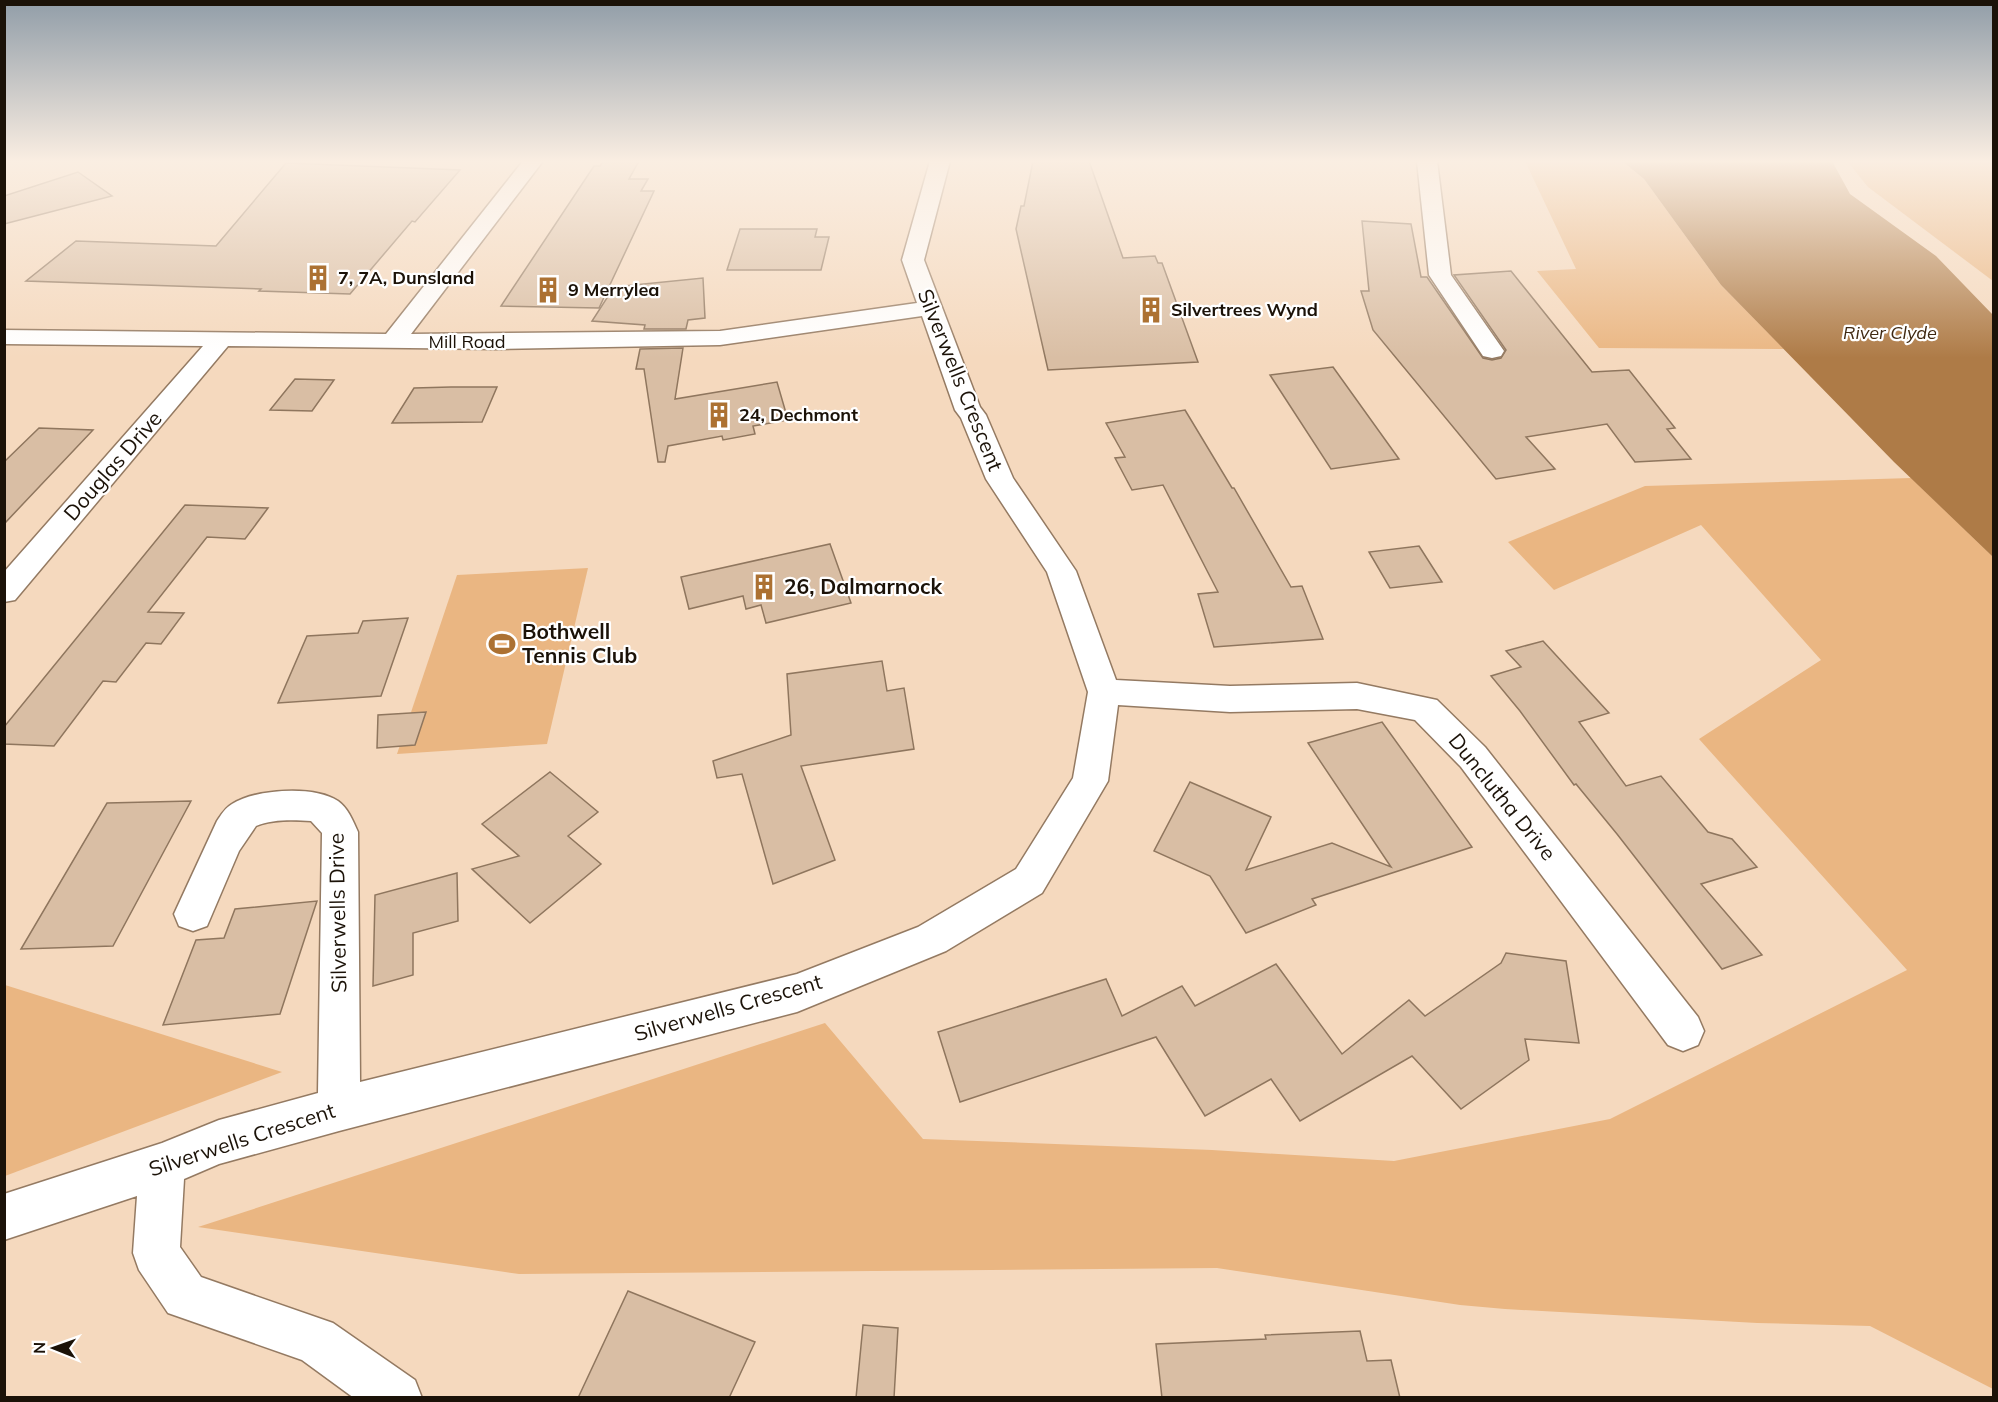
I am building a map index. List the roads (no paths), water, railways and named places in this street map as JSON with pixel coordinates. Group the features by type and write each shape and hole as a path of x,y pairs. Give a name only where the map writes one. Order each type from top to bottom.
{"street":[{"path":"393,341 482,226"},
{"name":"Silverwells Crescent","path":"4,1217 162,1165 219,1142 339,1109 797,993 932,939 1029,881 1090,780 1104,692 1061,571 1000,479 973,415 968,410 928,308 913,260 922,226"},
{"path":"1434,226 1440,275 1492,351"},
{"name":"Mill Road","path":"4,337 497,342 720,338 928,308"},
{"name":"Douglas Drive","path":"4,592 221,340"},
{"name":"Dunclutha Drive","path":"1104,692 1230,699 1357,696 1425,709 1473,756 1683,1030"},
{"name":"Silverwells Drive","path":"193,914 232,828 243,815 275,807 315,805 333,817 340,832 339,1109"},
{"path":"162,1165 156,1253 185,1296 316,1340 397,1398"}],"water":[{"name":"River Clyde","path":"1678,226 1895,226 1936,256 1993,315 1993,557 1894,462 1721,285"}],"place":[{"name":"7, 7A, Dunsland","path":"318,278"},
{"name":"9 Merrylea","path":"548,290"},
{"name":"Silvertrees Wynd","path":"1151,310"},
{"name":"24, Dechmont","path":"719,415"},
{"name":"26, Dalmarnock","path":"764,587"},
{"name":"Bothwell Tennis Club","path":"502,644"}]}
